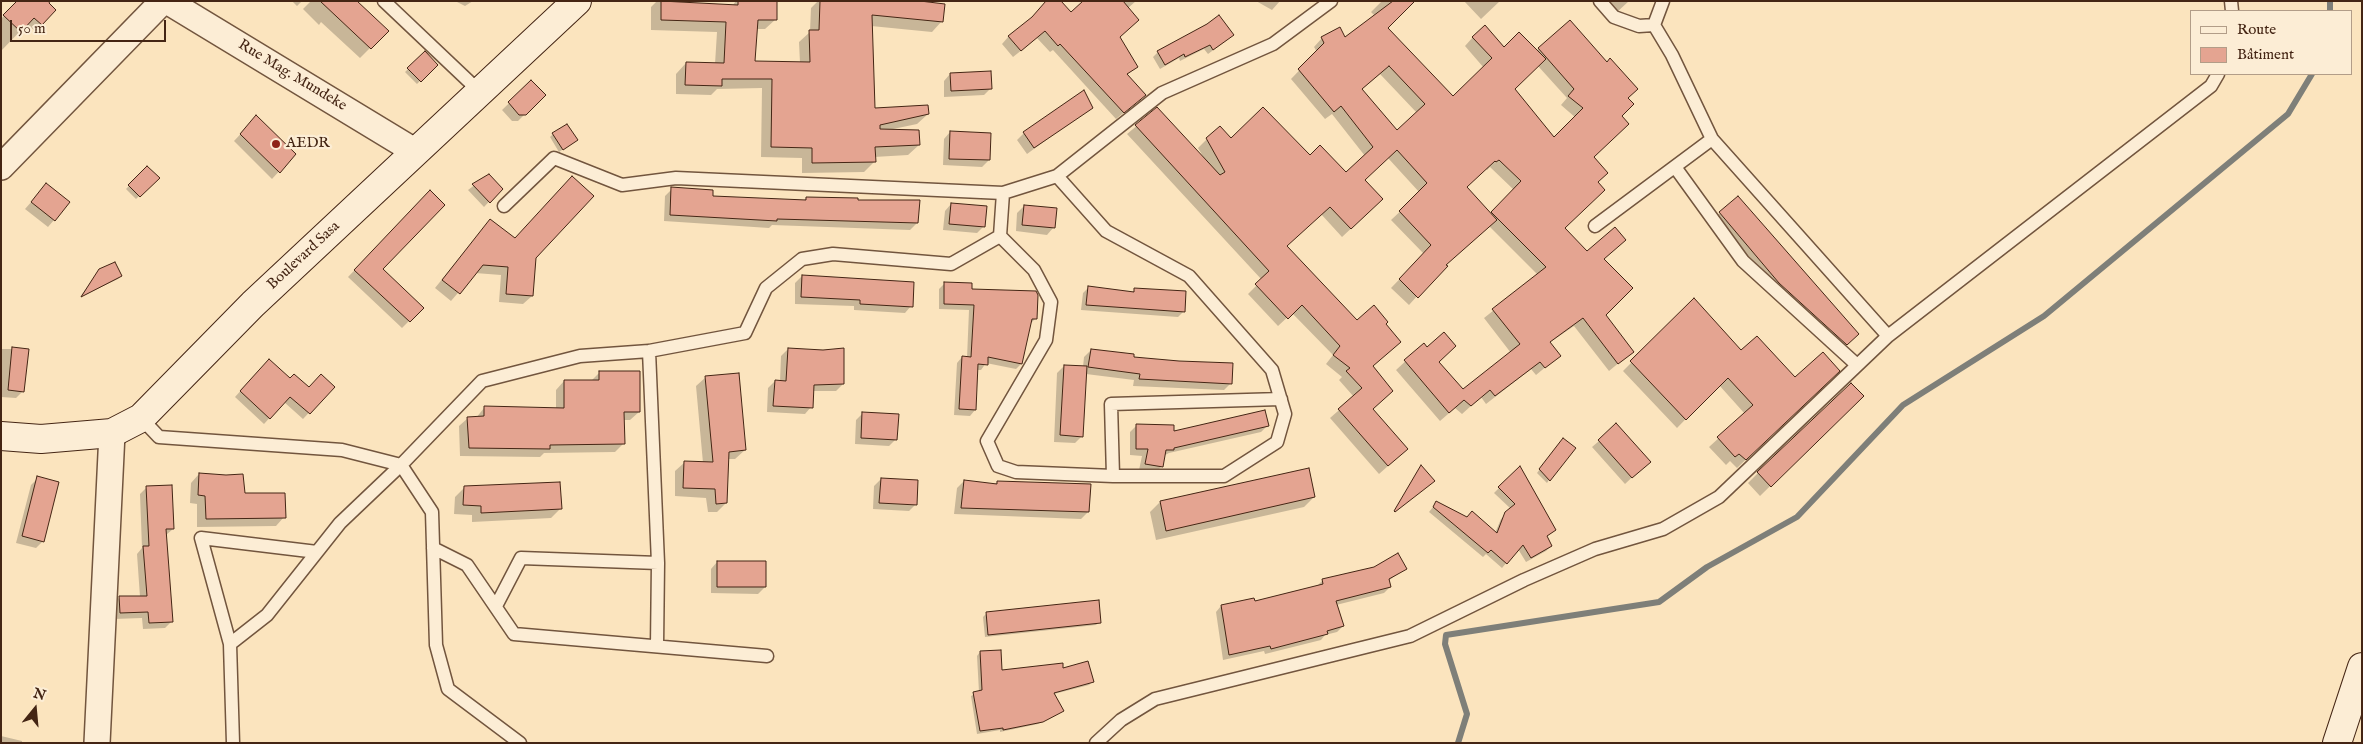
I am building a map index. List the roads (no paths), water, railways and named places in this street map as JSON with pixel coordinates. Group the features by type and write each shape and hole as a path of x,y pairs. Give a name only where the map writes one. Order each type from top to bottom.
{"street":[{"path":"1,167 163,1"},
{"name":"Rue Mag. Mundeke","path":"167,1 416,152"},
{"name":"Boulevard Sasa","path":"1,436 41,439 112,433 141,418 253,304 577,1"},
{"path":"97,743 112,433"},
{"path":"2336,743 2361,674"}],"lane":[{"path":"384,1 479,91"},
{"path":"504,206 554,158 622,186 676,178 1003,193 1057,176 1162,93 1274,44 1331,1"},
{"path":"1600,1 1614,17 1639,26 1654,25"},
{"path":"1654,25 1663,1"},
{"path":"1654,25 1672,55 1712,139 1888,336"},
{"path":"1096,743 1121,720 1155,699 1410,636 1524,580 1595,549 1663,529 1719,497 1888,336 2211,86 2217,75"},
{"path":"1595,226 1712,139"},
{"path":"1675,167 1743,261 1856,365"},
{"path":"1003,193 1000,236 1034,270 1051,302 1046,340 987,441 998,466 1016,472 1113,476 1224,476 1277,442 1285,414 1272,370 1189,276 1106,231 1057,176"},
{"path":"230,644 267,614 340,523 401,465 482,380 580,356 649,351 744,333 766,288 802,259 833,254 951,264 1000,236"},
{"path":"649,351 658,563 657,646"},
{"path":"1113,476 1111,404 1281,399"},
{"path":"141,418 159,437 342,450 401,465 432,512 436,645 448,689 520,743"},
{"path":"233,743 230,644 202,538 317,552"},
{"path":"433,548 467,565 514,634 767,656"},
{"path":"496,606 520,558 658,563"}],"waterway":[{"path":"2330,1 2330,10"},
{"path":"1458,743 1467,714 1445,644 1446,635 1659,602 1707,567 1797,517 1903,405 2044,316 2288,114 2311,75"}],"place":[{"name":"AEDR","path":"276,144"}]}
